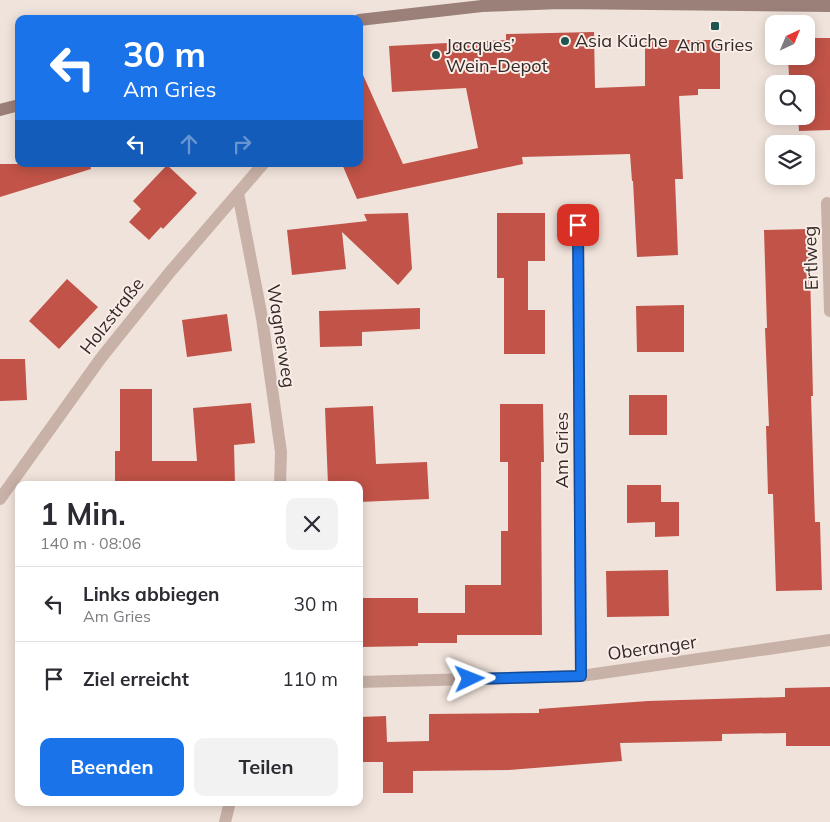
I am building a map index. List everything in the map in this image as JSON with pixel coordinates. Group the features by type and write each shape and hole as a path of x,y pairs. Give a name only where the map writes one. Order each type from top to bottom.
{"main road":[{"path":"363,19 482,3 830,6"},
{"path":"0,110 15,106"}],"street":[{"name":"Holzstraße","path":"0,499 101,358 170,272 260,167"},
{"name":"Wagnerweg","path":"238,193 262,318 281,452 280,481"},
{"name":"Ertlweg","path":"826,203 830,311"},
{"name":"Am Gries","path":"578,225 581,676"},
{"name":"Oberanger","path":"363,682 581,676 830,640"},
{"path":"225,822 229,806"}],"building":[{"path":"594,32 595,88 645,86 645,40 720,40 720,89 698,89 698,95 679,96 683,179 675,179 678,255 637,257 630,154 522,157 523,164 357,199 343,167 363,167 363,75 403,164 478,148 466,88 392,92 389,46 506,40 506,34"},
{"path":"815,38 830,38 830,130 799,131 799,125 815,125 815,75 789,75 788,65 815,65"},
{"path":"0,164 15,164 15,167 91,167 91,169 0,197"},
{"path":"165,167 169,167 197,193 163,229 161,227 149,240 129,222 141,209 133,201"},
{"path":"408,213 412,269 398,285 342,232 346,269 292,275 287,230 367,221 364,214"},
{"path":"497,213 545,213 545,261 528,261 528,310 545,310 545,354 504,354 504,278 497,278"},
{"path":"809,229 815,522 820,522 822,590 776,591 773,494 768,494 766,426 769,426 764,230"},
{"path":"67,279 98,307 59,349 29,321"},
{"path":"684,305 684,352 637,352 636,306"},
{"path":"420,308 420,329 362,332 362,346 320,347 319,311"},
{"path":"227,314 232,351 187,357 182,320"},
{"path":"0,359 25,359 27,400 0,401"},
{"path":"120,389 152,389 152,461 197,461 193,408 251,403 255,443 234,445 235,481 115,481 115,451 120,451"},
{"path":"629,395 667,395 667,435 629,435"},
{"path":"500,404 543,404 544,462 541,462 542,635 457,635 457,643 418,643 418,646 363,647 363,598 418,598 418,613 465,613 465,585 501,585 501,531 508,531 508,462 500,462"},
{"path":"373,406 376,464 427,462 429,499 363,502 363,481 328,481 325,408"},
{"path":"627,485 661,485 661,502 679,502 679,536 655,537 655,522 627,523"},
{"path":"668,570 669,616 607,617 606,571"},
{"path":"830,687 830,746 786,746 786,733 722,734 722,741 620,743 622,761 509,770 413,771 413,793 383,793 383,762 363,762 363,717 386,716 387,742 429,741 429,714 539,713 539,709 648,701 785,697 785,688"}],"place":[{"name":"Am Gries","path":"715,26"},
{"name":"Asia Küche","path":"565,41"},
{"name":"Jacques’ Wein-Depot","path":"436,55"}],"route":[{"path":"470,679 581,676 578,225"}]}
